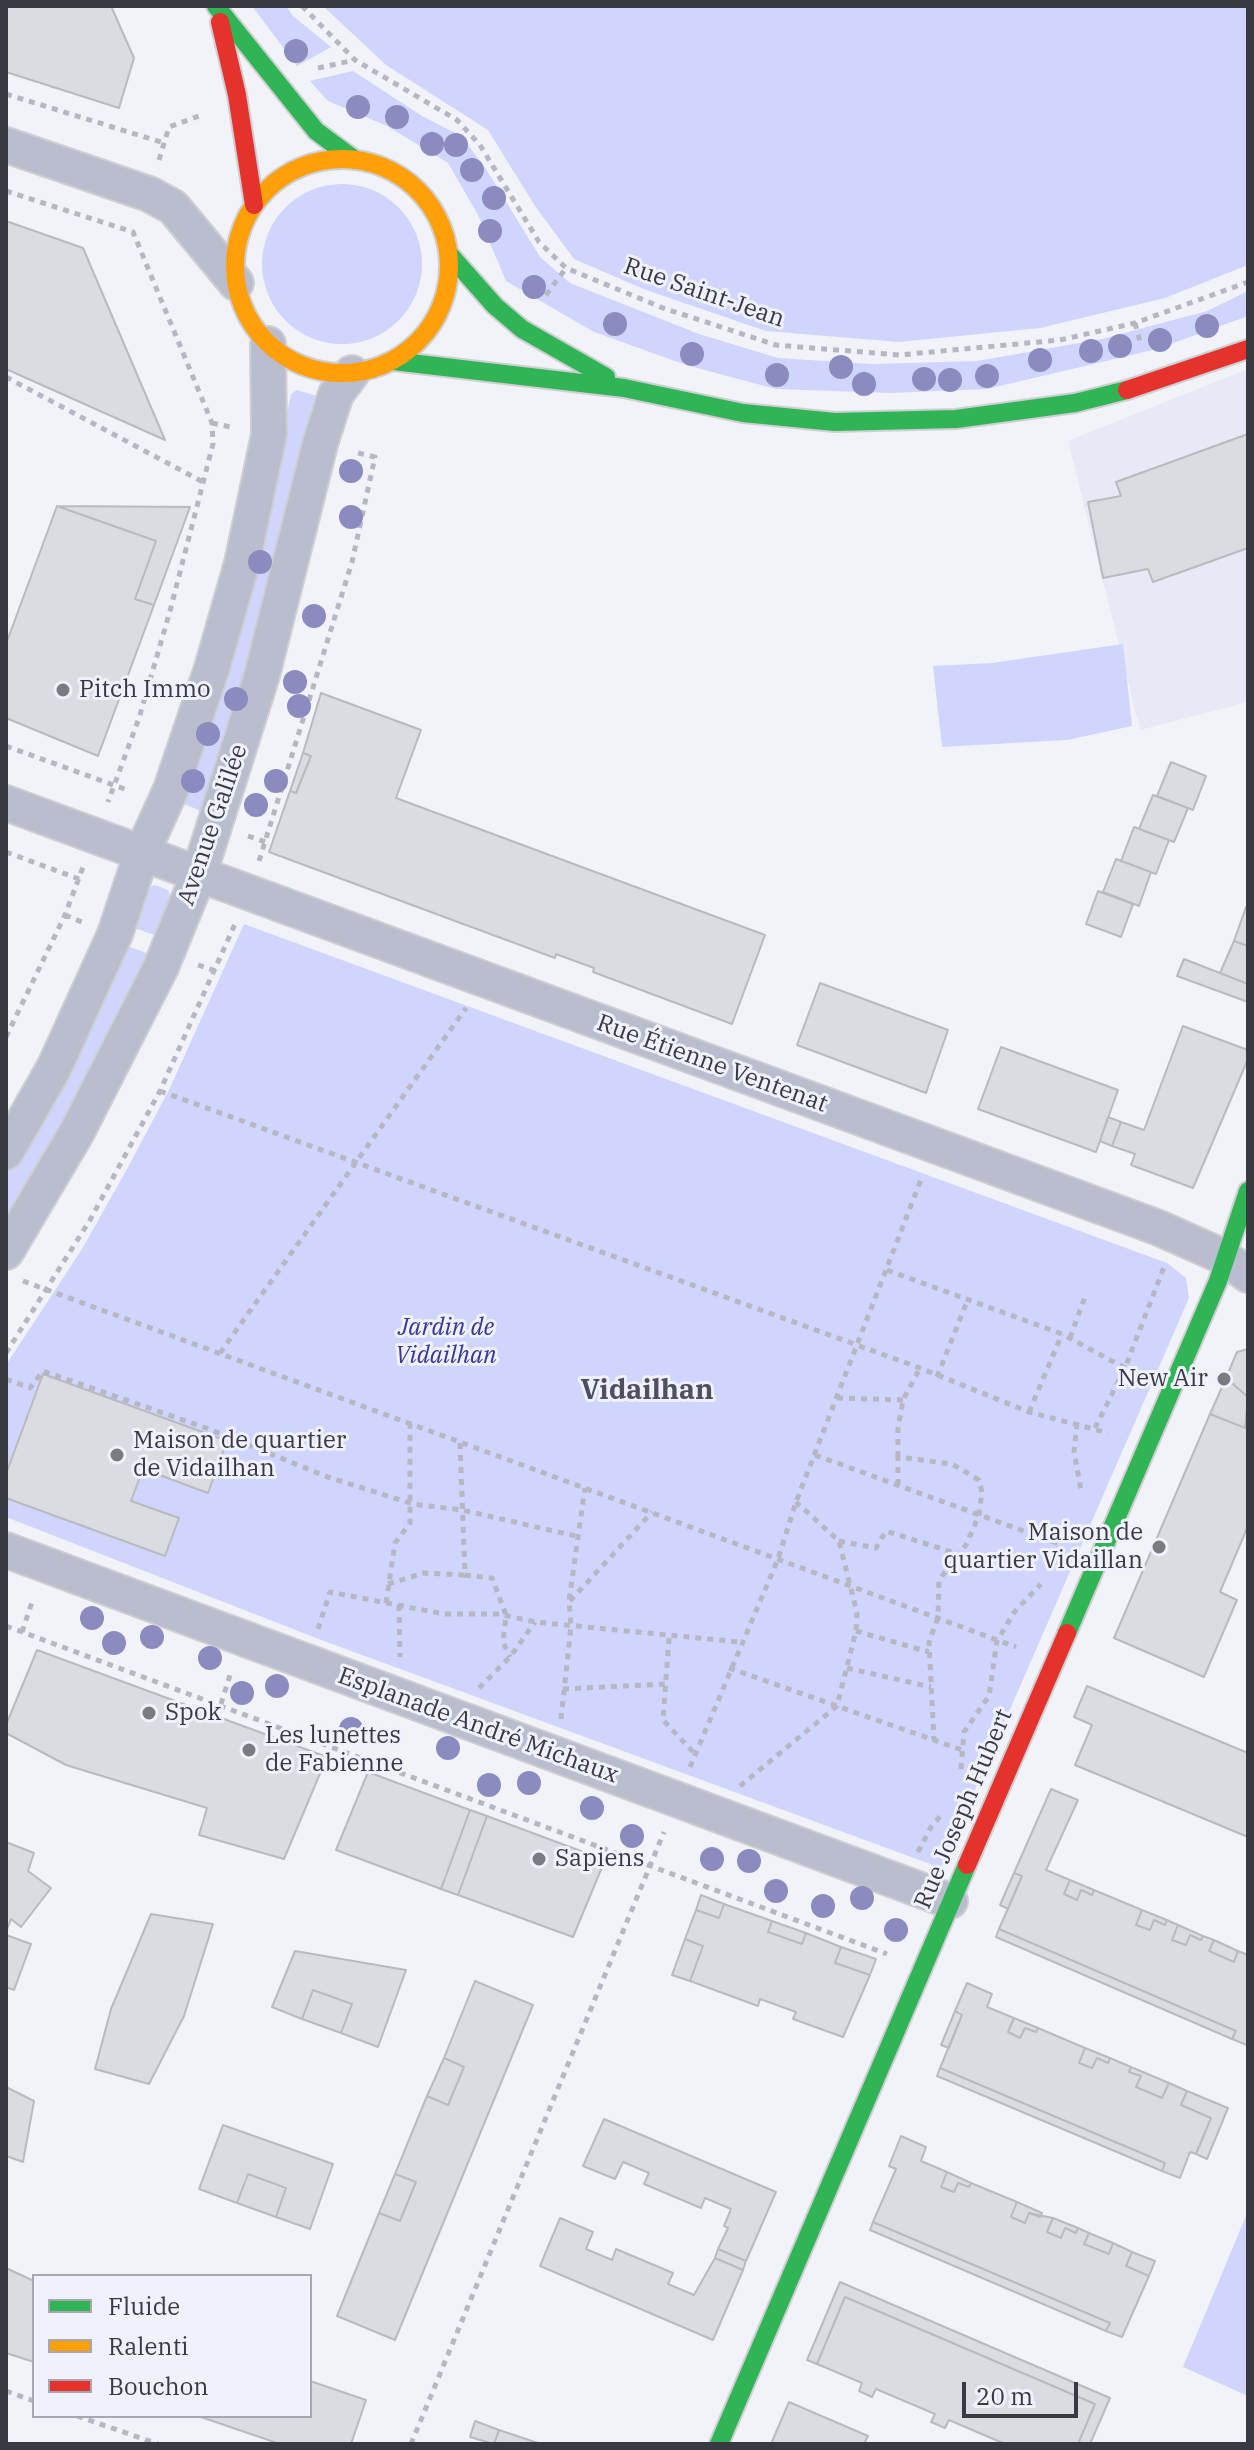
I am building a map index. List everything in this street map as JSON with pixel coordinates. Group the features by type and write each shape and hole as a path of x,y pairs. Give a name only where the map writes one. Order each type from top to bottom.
{"street":[{"path":"216,7 237,95 254,205"},
{"path":"216,7 316,131 355,160"},
{"path":"6,145 149,194 173,207 236,283"},
{"path":"326,160 355,160 390,169 419,191 440,220 449,254 443,304 431,326 414,346 393,361 352,373 331,373 297,364 268,344 247,316 236,283 235,255 241,229 254,205 274,183 299,168 326,160"},
{"path":"449,254 495,306 522,329 624,388"},
{"path":"6,1152 76,1023 115,934 142,853 171,789 226,625 269,435 268,344"},
{"path":"393,361 624,388 743,413 835,422 956,419 1075,403 1151,384 1248,349"},
{"name":"Avenue Galilée","path":"13,1266 161,967 199,874 262,675 320,444 336,394 352,373"},
{"name":"Rue Étienne Ventenat","path":"6,803 1159,1228 1236,1266"},
{"name":"Rue Joseph Hubert","path":"719,2444 1218,1281 1236,1266 1248,1191"},
{"name":"Esplanade André Michaux","path":"6,1550 950,1901"}],"path":[{"name":"Rue Saint-Jean","path":"302,6 355,60 457,120 480,145 539,242 566,268 663,308 776,345 899,355 1060,340 1135,323 1248,282"},
{"path":"6,94 164,143"},
{"path":"106,806 139,718 213,444 212,423 133,232 149,194 169,127 218,109 216,103 237,95"},
{"path":"6,191 133,232"},
{"path":"6,377 203,482"},
{"path":"6,746 138,794"},
{"path":"6,852 79,879"},
{"path":"6,1037 87,856"},
{"path":"6,1353 48,1291 160,1091 240,910"},
{"path":"220,1353 468,1005"},
{"path":"160,1091 857,1348 920,1368 1029,1412 1095,1428 1146,1448"},
{"path":"411,2444 652,1865 729,1668 778,1559 796,1502 924,1173"},
{"path":"1095,1428 1125,1368 1168,1257 1151,1251 1159,1228"},
{"path":"13,1266 48,1291 1040,1656 1030,1678 1043,1683"},
{"path":"888,1267 1062,1334 1125,1368"},
{"path":"1070,1338 1086,1294"},
{"path":"937,1377 968,1299"},
{"path":"1029,1412 1062,1334"},
{"path":"898,1485 898,1428 903,1400 920,1368"},
{"path":"6,1379 30,1388 43,1371 206,1428 328,1477 413,1504 462,1510 580,1537"},
{"path":"837,1398 903,1400"},
{"path":"1077,1423 1074,1452 1080,1497"},
{"path":"386,1603 395,1543 410,1523 413,1504 410,1424"},
{"path":"460,1443 465,1575"},
{"path":"815,1455 1066,1547"},
{"path":"898,1457 952,1464 979,1480 982,1492 979,1515 958,1554 939,1580 938,1617 929,1642 934,1740"},
{"path":"557,1756 571,1626 569,1601 585,1488"},
{"path":"796,1502 839,1541 876,1548 886,1531 958,1554"},
{"path":"569,1601 652,1512"},
{"path":"1063,1556 1072,1533"},
{"path":"709,1812 837,1706 856,1631 857,1613 839,1541"},
{"path":"388,1584 424,1573 492,1578 506,1615 503,1642 510,1657"},
{"path":"960,1777 960,1749 964,1732 989,1696 997,1641 1015,1611 1050,1576"},
{"path":"316,1638 330,1592 444,1614 506,1615 535,1622 669,1638 740,1642"},
{"path":"399,1605 401,1698"},
{"path":"459,1719 472,1695 510,1657 535,1622"},
{"path":"6,1626 922,1967"},
{"path":"856,1631 929,1652"},
{"path":"669,1638 663,1720 695,1754"},
{"path":"729,1668 1008,1768"},
{"path":"847,1668 931,1687"},
{"path":"563,1689 666,1684"},
{"path":"903,1881 931,1827 947,1808"},
{"path":"6,2391 32,2400"},
{"path":"83,2418 158,2444"}],"shaded area":[{"path":"1248,369 1248,702 1140,730 1068,441"}],"green space":[{"path":"252,6 286,6 293,16 331,47 297,66"},
{"path":"323,6 1248,6 1248,265 1165,298 1040,328 899,342 766,331 646,290 574,259 535,206 488,130 386,65"},
{"path":"353,71 422,116 461,136 486,169 540,257 570,283 699,334 778,358 873,364 977,361 1102,339 1207,311 1248,291 1248,316 1157,349 987,389 891,393 776,389 686,365 594,332 506,281 478,215 448,163 387,126 328,101 310,81"},
{"path":"342,184 373,190 398,208 416,233 422,264 416,295 398,320 373,338 342,344 311,338 286,320 268,295 262,264 268,233 286,208 311,190"},
{"path":"297,390 317,396 319,401 297,503 206,813 179,802 256,557 291,394"},
{"path":"1123,644 1132,726 1067,740 942,747 933,666 992,663"},
{"path":"155,885 168,890 171,898 157,936 129,926 145,889"},
{"name":"Jardin de Vidailhan","path":"244,924 1167,1263 1186,1278 1189,1298 941,1868 316,1638 6,1517 6,1365 82,1249 127,1169 169,1090"},
{"path":"122,944 149,954 133,991 6,1231 6,1174"},
{"path":"1248,2211 1248,2396 1183,2367"}],"building":[{"path":"6,6 111,6 134,58 119,108 6,72"},
{"path":"6,221 83,248 165,440 6,369"},
{"path":"1248,434 1248,548 1153,582 1148,569 1103,578 1088,502 1121,496 1116,482"},
{"path":"57,506 190,507 154,605 135,599 156,541"},
{"path":"57,506 156,541 135,599 154,605 98,756 6,718 6,644"},
{"path":"321,693 421,730 396,798 765,935 732,1024 593,972 594,968 556,954 555,958 269,852 290,791 296,793 311,756 303,753"},
{"path":"303,753 311,756 296,793 290,791"},
{"path":"1171,762 1206,776 1193,810 1157,796"},
{"path":"1153,795 1188,808 1174,842 1139,829"},
{"path":"1134,827 1169,840 1156,874 1121,861"},
{"path":"1116,859 1151,872 1139,906 1103,892"},
{"path":"1098,891 1133,904 1121,937 1086,924"},
{"path":"1248,907 1248,946 1234,941"},
{"path":"1234,941 1248,946 1248,984 1220,973"},
{"path":"1184,959 1248,984 1248,1002 1177,976"},
{"path":"820,983 948,1030 926,1093 797,1045"},
{"path":"1183,1026 1248,1050 1248,1059 1193,1188 1131,1165 1135,1154 1112,1146 1121,1122 1144,1130"},
{"path":"1001,1047 1118,1090 1096,1152 978,1109"},
{"path":"1108,1117 1121,1122 1112,1146 1100,1141"},
{"path":"1248,1349 1248,1397 1226,1378 1237,1352"},
{"name":"Maison de quartier de Vidailhan","path":"43,1374 227,1441 208,1493 143,1469 131,1501 179,1518 165,1556 6,1498 6,1474"},
{"path":"1226,1378 1248,1397 1245,1428 1210,1414"},
{"path":"1210,1414 1245,1428 1248,1421 1248,1526 1220,1592 1237,1600 1204,1677 1114,1638"},
{"path":"37,1650 327,1757 284,1859 199,1835 207,1808 66,1765 6,1733 6,1725"},
{"path":"1087,1686 1248,1753 1248,1837 1075,1765 1092,1725 1074,1717"},
{"path":"368,1772 470,1810 441,1889 336,1850"},
{"path":"1051,1789 1078,1800 1046,1870 1070,1880 1064,1894 1077,1900 1081,1890 1092,1895 1094,1890 1142,1910 1136,1925 1150,1930 1154,1920 1165,1925 1167,1920 1178,1925 1172,1940 1186,1945 1190,1935 1201,1940 1203,1936 1214,1940 1209,1951 1234,1962 1238,1951 1248,1955 1247,2045 1232,2039 1236,2031 999,1929 1022,1876 1014,1873"},
{"path":"470,1810 487,1816 458,1895 441,1889"},
{"path":"487,1816 605,1860 573,1937 458,1895"},
{"path":"6,1842 34,1853 28,1871 51,1888 21,1927 11,1919 6,1932"},
{"path":"1014,1873 1022,1876 1008,1909 1000,1905"},
{"path":"1070,1880 1094,1890 1092,1895 1081,1890 1077,1900 1064,1894"},
{"path":"701,1895 724,1904 719,1918 696,1910"},
{"path":"724,1904 772,1921 768,1932 802,1944 806,1933 841,1947 835,1963 870,1975 843,2037 793,2019 796,2012 760,1999 758,2006 690,1981 703,1946 685,1939 696,1910 719,1918"},
{"path":"1142,1910 1167,1920 1165,1925 1154,1920 1150,1930 1136,1925"},
{"path":"151,1914 213,1924 184,2016 149,2084 95,2069 111,2009"},
{"path":"772,1921 806,1933 802,1944 768,1932"},
{"path":"1178,1925 1203,1936 1201,1940 1190,1935 1186,1945 1172,1940"},
{"path":"999,1929 1236,2031 1232,2039 996,1937"},
{"path":"6,1935 31,1944 14,1990 6,1987"},
{"path":"685,1939 703,1946 690,1981 672,1975"},
{"path":"1214,1940 1238,1951 1234,1962 1209,1951"},
{"path":"841,1947 876,1959 870,1975 835,1963"},
{"path":"295,1951 406,1970 378,2047 341,2033 352,2004 313,1990 302,2019 272,2007"},
{"path":"475,1981 533,2005 395,2340 337,2316 379,2213 400,2221 416,2182 395,2174 427,2096 448,2105 464,2067 444,2058"},
{"path":"967,1983 992,1994 987,2007 1014,2018 1008,2032 1020,2038 1025,2028 1036,2032 1038,2028 1085,2048 1079,2063 1092,2068 1097,2058 1108,2063 1110,2058 1131,2067 1129,2072 1141,2076 1136,2087 1162,2098 1169,2083 1187,2091 1181,2105 1211,2118 1196,2154 1190,2152 1180,2178 1162,2171 1165,2163 940,2068 962,2015 955,2011"},
{"path":"313,1990 352,2004 341,2033 302,2019"},
{"path":"955,2011 962,2015 949,2048 941,2045"},
{"path":"1014,2018 1038,2028 1036,2032 1025,2028 1020,2038 1008,2032"},
{"path":"1085,2048 1110,2058 1108,2063 1097,2058 1092,2068 1079,2063"},
{"path":"444,2058 464,2067 448,2105 427,2096"},
{"path":"1131,2067 1169,2083 1162,2098 1136,2087 1141,2076 1129,2072"},
{"path":"940,2068 1165,2163 1162,2171 937,2076"},
{"path":"6,2087 34,2101 23,2162 6,2156"},
{"path":"1187,2091 1228,2108 1207,2159 1196,2154 1211,2118 1181,2105"},
{"path":"604,2119 776,2192 746,2261 718,2249 728,2228 724,2226 731,2209 705,2198 701,2208 644,2184 649,2173 623,2162 615,2179 583,2166"},
{"path":"223,2125 333,2164 310,2229 276,2217 286,2188 248,2174 237,2203 199,2189"},
{"path":"901,2136 926,2147 921,2161 947,2172 941,2187 954,2192 958,2183 969,2187 971,2183 1017,2202 1011,2217 1025,2223 1029,2213 1053,2218 1047,2232 1061,2238 1065,2228 1076,2233 1078,2228 1089,2233 1084,2244 1109,2254 1113,2243 1132,2252 1126,2266 1149,2276 1122,2337 1106,2331 1110,2323 873,2222 896,2169 889,2166"},
{"path":"947,2172 971,2183 969,2187 958,2183 954,2192 941,2187"},
{"path":"248,2174 286,2188 276,2217 237,2203"},
{"path":"395,2174 416,2182 400,2221 379,2213"},
{"path":"1017,2202 1042,2213 1040,2217 1029,2213 1025,2223 1011,2217"},
{"path":"560,2218 593,2232 586,2249 612,2260 616,2249 673,2273 668,2284 694,2295 715,2258 743,2270 713,2340 540,2266"},
{"path":"1053,2218 1078,2228 1076,2233 1065,2228 1061,2238 1047,2232"},
{"path":"873,2222 1110,2323 1106,2331 870,2230"},
{"path":"1089,2233 1113,2243 1109,2254 1084,2244"},
{"path":"718,2249 746,2261 743,2270 715,2258"},
{"path":"1132,2252 1155,2261 1149,2276 1126,2266"},
{"path":"6,2268 32,2280 32,2361 6,2353"},
{"path":"840,2282 1110,2398 1090,2444 1078,2444 1095,2404 845,2297 817,2364 807,2360"},
{"path":"845,2297 1095,2404 1078,2444 1005,2444 949,2420 945,2428 931,2422 935,2414 876,2389 872,2397 859,2391 862,2383 817,2364"},
{"path":"312,2382 366,2400 351,2444 280,2444 204,2418 312,2418"},
{"path":"789,2402 868,2436 864,2444 771,2444"},
{"path":"475,2421 499,2430 494,2444 470,2437"},
{"path":"499,2430 541,2444 494,2444"}],"traffic: fast":[{"path":"216,6 316,131 355,160"},
{"path":"449,254 495,306 522,329 606,377"},
{"path":"393,361 624,388 743,413 835,422 956,419 1075,403 1127,390"},
{"path":"1067,1633 1218,1281 1248,1191"},
{"path":"719,2444 967,1865"}],"traffic: slow":[{"path":"342,159 383,167 417,191 441,225 449,266 441,307 417,341 383,365 342,373 301,365 267,341 243,307 235,266 243,225 267,191 301,167 342,159"}],"traffic: jam":[{"path":"220,22 237,95 254,205"},
{"path":"1127,390 1248,349"},
{"path":"967,1865 1067,1633"}],"place":[{"name":"Pitch Immo","path":"63,690"},
{"name":"New Air","path":"1224,1379"},
{"name":"Maison de quartier de Vidailhan","path":"117,1455"},
{"name":"Maison de quartier Vidaillan","path":"1159,1547"},
{"name":"Spok","path":"149,1713"},
{"name":"Les lunettes de Fabienne","path":"249,1750"},
{"name":"Sapiens","path":"539,1859"}],"district":[{"name":"Vidailhan","path":"647,1391"}]}
